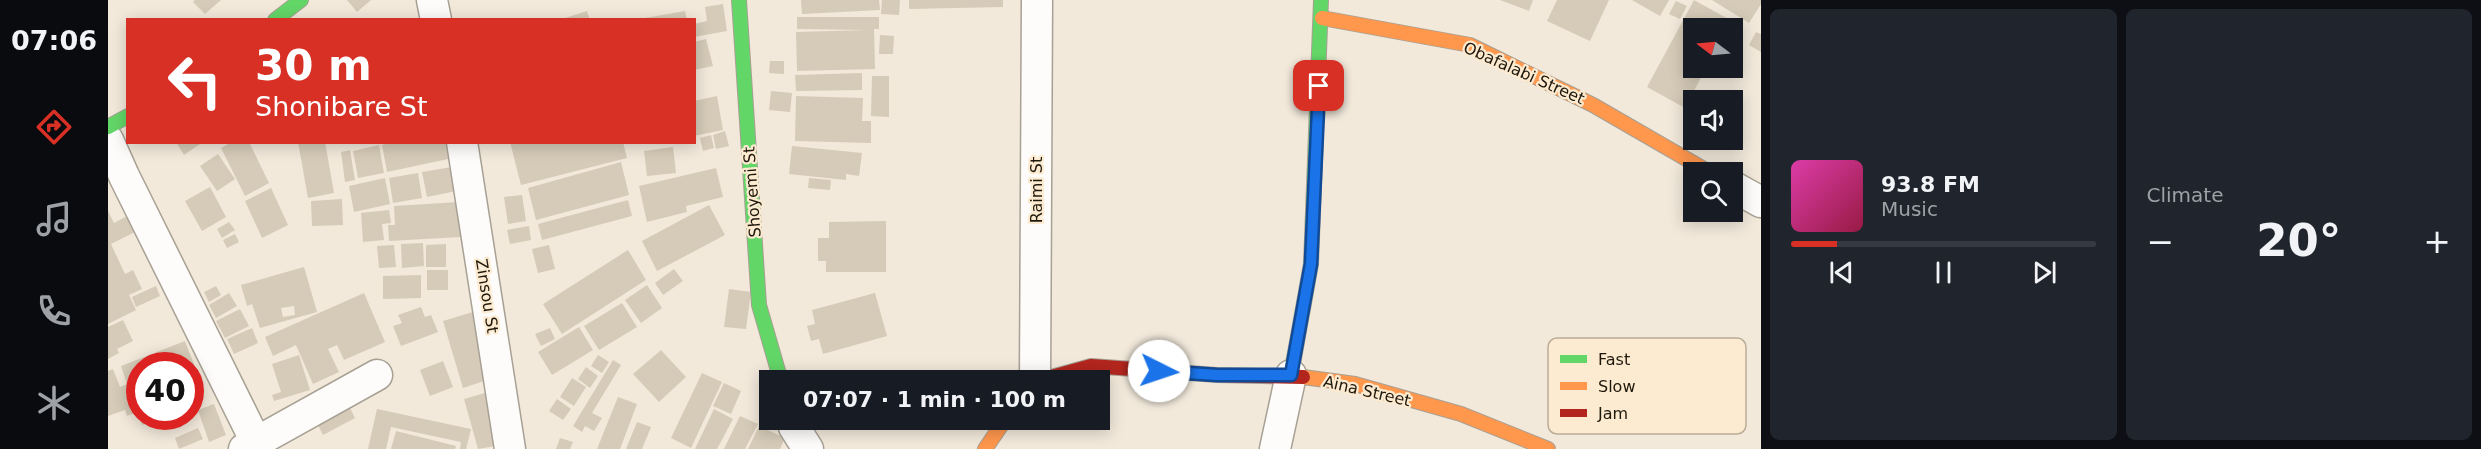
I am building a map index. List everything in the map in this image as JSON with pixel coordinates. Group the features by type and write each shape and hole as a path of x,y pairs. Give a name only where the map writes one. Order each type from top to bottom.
{"street":[{"path":"278,18 300,0"},
{"path":"432,0 436,18"},
{"name":"Shoyemi St","path":"739,0 759,305 778,370"},
{"name":"Raimi St","path":"1036,370 1037,0"},
{"path":"1275,449 1311,264 1321,0"},
{"name":"Obafalabi Street","path":"1322,18 1470,45 1593,105 1692,162"},
{"path":"108,127 126,117"},
{"path":"108,140 253,447 377,375"},
{"name":"Zinsou St","path":"462,144 510,449"},
{"path":"1743,192 1761,202"},
{"name":"Aina Street","path":"1072,370 1091,366 1217,375 1291,375 1355,384 1461,414 1548,449"},
{"path":"795,430 808,449"},
{"path":"985,449 998,430"}],"building":[{"path":"195,0 221,0 205,14 193,2"},
{"path":"347,0 371,0 357,12"},
{"path":"801,0 879,0 880,10 802,14"},
{"path":"882,0 900,0 899,15 881,14"},
{"path":"909,0 1003,0 1003,7 909,9"},
{"path":"1500,0 1533,0 1529,11"},
{"path":"1557,0 1609,0 1590,41 1547,21"},
{"path":"1632,0 1669,0 1660,16"},
{"path":"1694,0 1727,18 1684,18"},
{"path":"1712,0 1761,0 1761,4 1749,23"},
{"path":"1676,1 1687,6 1680,19 1669,14"},
{"path":"723,4 727,31 696,37 696,24 707,21 705,7"},
{"path":"587,11 589,18 565,18"},
{"path":"685,11 687,18 645,18"},
{"path":"797,17 879,17 879,29 874,29 875,69 797,71 796,32 868,30 797,29"},
{"path":"1683,20 1683,78 1701,78 1694,90 1683,90 1683,107 1647,87"},
{"path":"1756,32 1761,34 1761,52 1749,45"},
{"path":"880,35 894,36 893,54 879,54"},
{"path":"706,39 713,66 696,70 696,42"},
{"path":"770,61 784,61 784,74 769,73"},
{"path":"862,73 862,90 796,91 795,75"},
{"path":"872,76 889,76 889,117 871,116"},
{"path":"771,91 792,93 790,112 769,110"},
{"path":"717,96 723,130 696,136 696,101"},
{"path":"796,96 863,98 862,121 871,121 871,143 795,141"},
{"path":"725,131 729,146 716,149 713,135"},
{"path":"711,135 714,148 703,151 700,138"},
{"path":"177,144 200,144 184,155"},
{"path":"228,144 250,144 269,183 245,196 221,148"},
{"path":"298,144 325,144 334,193 308,198"},
{"path":"445,144 448,159 387,172 382,145"},
{"path":"511,144 624,144 627,158 521,185"},
{"path":"379,145 384,173 358,178 353,151"},
{"path":"792,146 862,153 859,176 846,174 846,180 789,174"},
{"path":"673,147 676,173 647,176 644,151"},
{"path":"350,150 355,180 345,182 341,152"},
{"path":"218,154 235,179 217,191 200,166"},
{"path":"621,162 629,195 536,220 528,188"},
{"path":"452,167 456,191 427,197 422,172"},
{"path":"716,168 723,197 686,206 687,212 647,222 639,186"},
{"path":"418,173 422,198 393,203 389,178"},
{"path":"385,178 390,204 354,212 349,186"},
{"path":"809,178 831,180 830,190 808,188"},
{"path":"210,187 226,217 202,231 185,201"},
{"path":"271,188 288,225 262,238 245,201"},
{"path":"522,195 526,221 508,224 504,197"},
{"path":"342,199 343,225 312,226 311,201"},
{"path":"628,200 632,216 542,240 538,224"},
{"path":"459,202 461,237 389,241 388,225 395,225 394,206"},
{"path":"709,205 725,235 657,271 642,241"},
{"path":"389,210 391,223 382,224 384,240 363,242 361,213"},
{"path":"108,211 114,223 129,215 137,231 111,244 125,274 133,270 142,289 129,295 136,310 108,324"},
{"path":"886,221 886,272 826,272 826,261 818,261 818,238 829,238 829,222"},
{"path":"229,222 235,230 222,238 217,229"},
{"path":"529,226 531,240 510,244 507,230"},
{"path":"235,234 239,242 227,248 223,240"},
{"path":"423,243 424,266 402,268 401,244"},
{"path":"446,244 446,267 426,267 426,245"},
{"path":"394,245 396,267 379,268 377,246"},
{"path":"549,245 555,269 538,273 532,249"},
{"path":"628,250 646,280 562,334 543,304"},
{"path":"304,267 317,312 260,328 252,304 247,306 241,285","holes":["294,306 295,315 283,317 281,308"]},
{"path":"674,269 683,281 663,295 655,283"},
{"path":"427,270 448,270 448,290 427,290"},
{"path":"421,275 421,298 383,299 383,276"},
{"path":"647,285 662,308 641,323 625,300"},
{"path":"156,286 160,296 136,307 132,297"},
{"path":"216,286 221,295 209,302 204,292"},
{"path":"729,289 751,292 746,329 724,327"},
{"path":"229,293 237,306 216,318 209,305"},
{"path":"364,293 385,342 344,360 337,345 328,349 339,372 313,384 296,345 273,356 265,337"},
{"path":"875,293 887,336 823,354 819,339 811,341 807,326 815,324 812,310"},
{"path":"622,303 637,327 599,350 584,326"},
{"path":"421,307 425,317 431,315 438,332 401,346 393,326 402,323 398,315"},
{"path":"240,309 249,326 225,338 216,321"},
{"path":"476,311 496,377 463,388 443,321"},
{"path":"123,320 133,341 117,349 119,353 108,359 108,327"},
{"path":"579,327 593,350 552,375 538,352"},
{"path":"252,328 258,343 234,354 227,339"},
{"path":"550,328 555,339 541,346 535,334"},
{"path":"185,341 189,352 157,352"},
{"path":"661,350 686,377 659,402 633,374"},
{"path":"299,355 310,390 274,401 272,395 281,392 272,364"},
{"path":"598,355 609,362 602,373 591,366"},
{"path":"613,360 621,365 592,413 602,418 594,431 585,426 582,432 573,426"},
{"path":"443,361 453,387 430,396 420,370"},
{"path":"126,364 126,381 121,366"},
{"path":"586,367 598,376 590,388 578,379"},
{"path":"113,369 120,387 126,384 126,413 125,410 108,416 108,371"},
{"path":"702,373 722,382 691,448 671,438"},
{"path":"572,378 586,387 574,406 560,397"},
{"path":"724,383 741,391 731,414 713,406"},
{"path":"492,391 506,444 478,449 464,399"},
{"path":"618,397 637,404 620,449 597,449"},
{"path":"557,399 571,409 563,420 549,411"},
{"path":"347,402 355,418 323,435 315,419"},
{"path":"214,404 226,435 209,442 204,427 204,408"},
{"path":"377,409 471,429 466,449 460,449 461,442 391,427 386,449 368,449"},
{"path":"714,409 733,419 717,449 695,449"},
{"path":"740,416 758,424 745,449 724,449"},
{"path":"637,422 651,427 642,449 626,449"},
{"path":"759,426 759,430 768,430 785,438 780,449 748,449"},
{"path":"199,430 203,439 179,449 175,438"},
{"path":"396,431 456,446 455,449 391,449"},
{"path":"560,438 573,442 570,449 556,449"}],"traffic: fast":[{"path":"278,18 301,0"},
{"path":"739,0 759,305 778,370"},
{"path":"1291,375 1311,264 1321,0"},
{"path":"108,127 126,117"}],"traffic: slow":[{"path":"1322,18 1470,45 1593,105 1692,162"},
{"path":"1303,377 1355,384 1461,414 1548,449"},
{"path":"985,449 998,430"}],"traffic: jam":[{"path":"1077,370 1091,366 1217,375 1303,377"}],"route":[{"path":"1159,371 1217,375 1291,375 1311,264 1319,86"}]}
